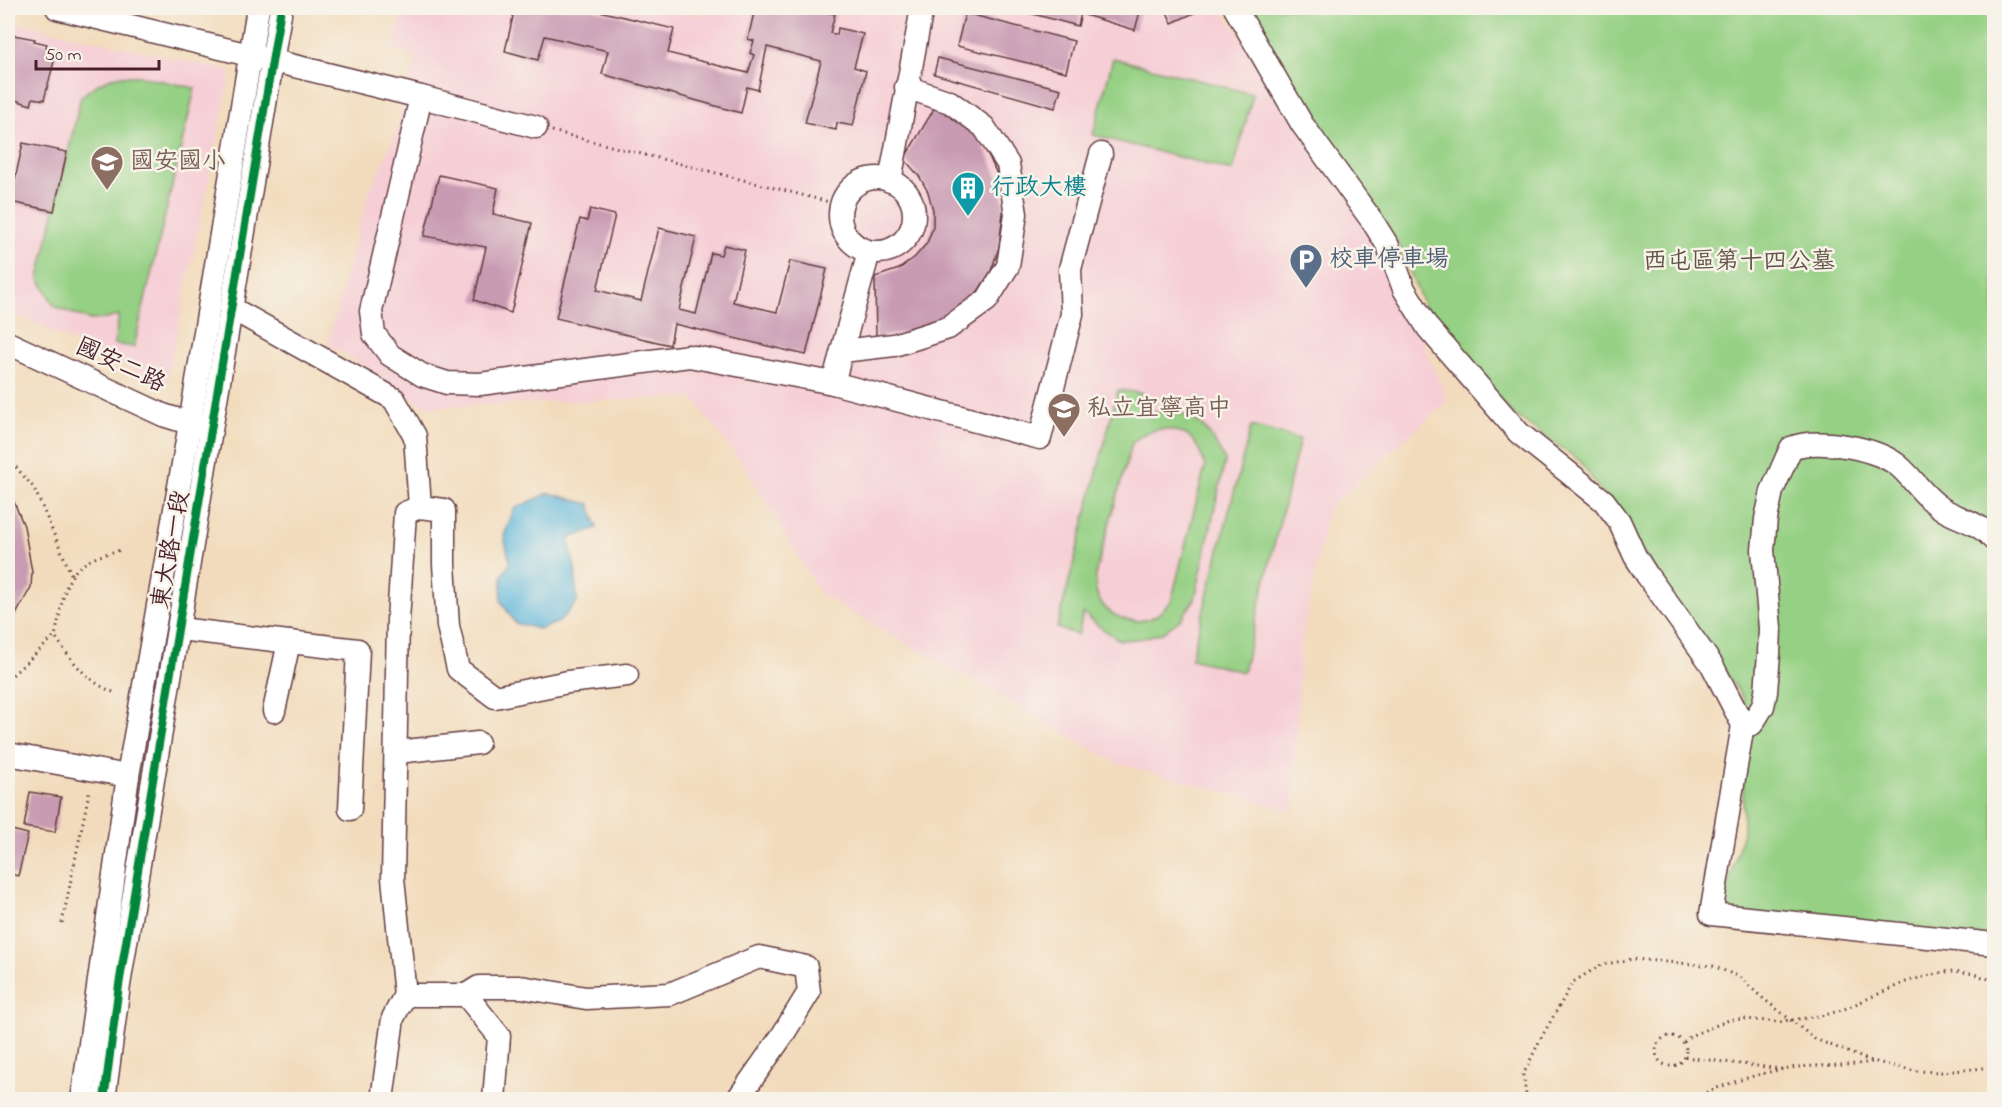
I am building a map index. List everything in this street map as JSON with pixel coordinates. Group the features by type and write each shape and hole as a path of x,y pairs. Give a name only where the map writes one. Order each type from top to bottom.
{"street":[{"path":"57,8 536,127"},
{"name":"東大路一段","path":"104,1100 119,985 231,308 261,57 258,8"},
{"name":"東大路一段","path":"82,1100 128,776 190,424 261,57 281,8"},
{"path":"890,181 922,8"},
{"path":"1235,8 1302,124 1388,246 1404,289 1428,328 1519,433 1604,501 1619,521 1635,556 1647,575 1712,665 1743,724 1711,914 1995,944"},
{"path":"842,351 894,345 948,328 987,300 1008,266 1016,213 1008,164 984,127 950,102 906,87"},
{"path":"421,97 371,311 374,334 390,355 422,375 447,383 480,384 690,356 833,383 1040,438 1071,314 1070,269 1101,154"},
{"path":"880,178 890,181 908,194 914,215 913,226 901,244 891,250 880,253 869,252 851,243 845,234 839,215 841,205 845,195 860,182 880,178"},
{"path":"833,383 869,252"},
{"path":"231,308 394,399 415,436 420,507"},
{"name":"國安二路","path":"8,343 163,415 212,429"},
{"path":"1743,724 1752,724 1763,706 1766,692 1770,628 1763,550 1766,519 1772,490 1791,448 1826,444 1882,455 1901,468 1942,509 1980,526 1995,540"},
{"path":"382,1100 393,1018 405,994 393,878 398,620 405,513 420,507 444,510 444,564 448,626 458,669 495,697 568,682 627,675"},
{"path":"179,629 358,650 350,809"},
{"path":"274,711 289,642"},
{"path":"397,752 478,743"},
{"path":"8,754 128,776"},
{"path":"405,994 466,994 479,987 521,987 586,998 670,994 759,957 806,967 809,992 738,1100"},
{"path":"466,994 499,1036 494,1100"}],"path":[{"path":"536,127 841,205"},
{"path":"8,458 34,488 72,576"},
{"path":"8,679 55,636 67,584 78,566 99,555 121,550"},
{"path":"55,636 76,666 100,687 113,692"},
{"path":"62,923 90,788"},
{"path":"1527,1100 1524,1075 1541,1038 1573,982 1601,965 1633,959 1713,966 1740,977 1790,1021 1815,1039 1874,1061 1915,1071 1942,1072 1995,1066"},
{"path":"1684,1042 1690,1036 1729,1020 1745,1018 1790,1021 1842,1010 1908,981 1938,973 1954,971 1974,974 1995,981"},
{"path":"1666,1036 1676,1036 1684,1042 1685,1057 1678,1064 1669,1066 1660,1061 1655,1052 1658,1042 1666,1036"},
{"path":"1685,1057 1783,1070"},
{"path":"1690,1100 1719,1088 1783,1070 1852,1065 1874,1061"}],"shaded area":[{"name":"私立宜寧高中","path":"403,8 676,8 707,16 709,8 1220,8 1383,254 1448,400 1328,508 1301,644 1294,811 1116,763 821,595 746,469 692,397 427,407 344,353 327,345 367,197 394,138 416,57 392,49"},
{"name":"國安國小","path":"8,21 231,71 166,385 8,311"}],"green space":[{"name":"西屯區第十四公墓","path":"1246,8 1994,8 1994,944 1718,921 1743,832 1743,698 1580,461 1512,413 1427,314 1399,245 1269,53"},
{"path":"1113,58 1253,94 1233,171 1093,135"},
{"path":"119,76 139,76 195,88 134,347 114,344 119,315 90,320 54,306 39,278 81,97 98,84"},
{"path":"1118,390 1142,393 1141,413 1171,412 1193,419 1210,435 1225,461 1195,599 1181,619 1162,633 1138,639 1119,640 1083,613 1078,635 1057,628","holes":["1160,429 1170,430 1191,438 1199,450 1205,467 1171,602 1157,615 1148,619 1139,621 1120,618 1105,607 1099,599 1096,588 1096,571 1132,443 1145,433"]},
{"path":"1251,426 1300,439 1243,672 1191,659"}],"water":[{"path":"549,493 590,504 597,528 568,539 575,568 577,602 559,622 539,629 515,623 501,601 502,576 510,563 504,536 514,509"}],"building":[{"path":"515,8 587,8 674,29 668,53 748,73 754,55 750,53 754,41 748,39 755,8 776,12 777,8 810,8 835,14 830,33 837,35 838,28 863,34 854,67 866,71 853,126 837,123 836,130 805,123 821,61 767,47 758,90 747,87 741,113 602,74 608,51 545,36 538,60 505,51"},
{"path":"1011,8 1082,8 1078,26"},
{"path":"1087,8 1141,8 1135,30 1085,15"},
{"path":"1165,8 1205,8 1172,23"},
{"path":"965,13 1074,41 1066,72 957,46"},
{"path":"8,34 35,39 34,41 47,44 46,47 57,50 44,100 33,98 31,105 12,99 14,94 8,92"},
{"path":"938,58 1061,89 1055,108 934,74"},
{"name":"行政大樓","path":"937,104 977,136 999,179 1004,204 999,247 991,271 979,290 964,306 929,328 876,338 875,277 899,269 915,257 927,243 933,227 933,210 928,192 919,176 904,159"},
{"path":"23,143 67,152 54,211 10,202"},
{"path":"439,175 498,188 493,214 532,223 511,313 474,300 486,247 424,236"},
{"path":"590,209 615,215 597,290 641,301 659,228 696,237 679,310 696,314 711,253 721,255 724,245 745,250 733,302 777,312 790,261 827,269 806,355 674,324 670,345 556,318 580,219 587,221"},
{"path":"8,496 14,502 24,526 32,572 31,587 8,629"},
{"path":"30,792 61,797 55,832 24,827"},
{"path":"8,829 28,834 18,876 8,873"}],"cycle path":[{"path":"104,1100 119,985 281,8"}],"place":[{"name":"國安國小","path":"107,191"},
{"name":"行政大樓","path":"968,217"},
{"name":"校車停車場","path":"1306,289"},
{"name":"私立宜寧高中","path":"1064,438"}]}
